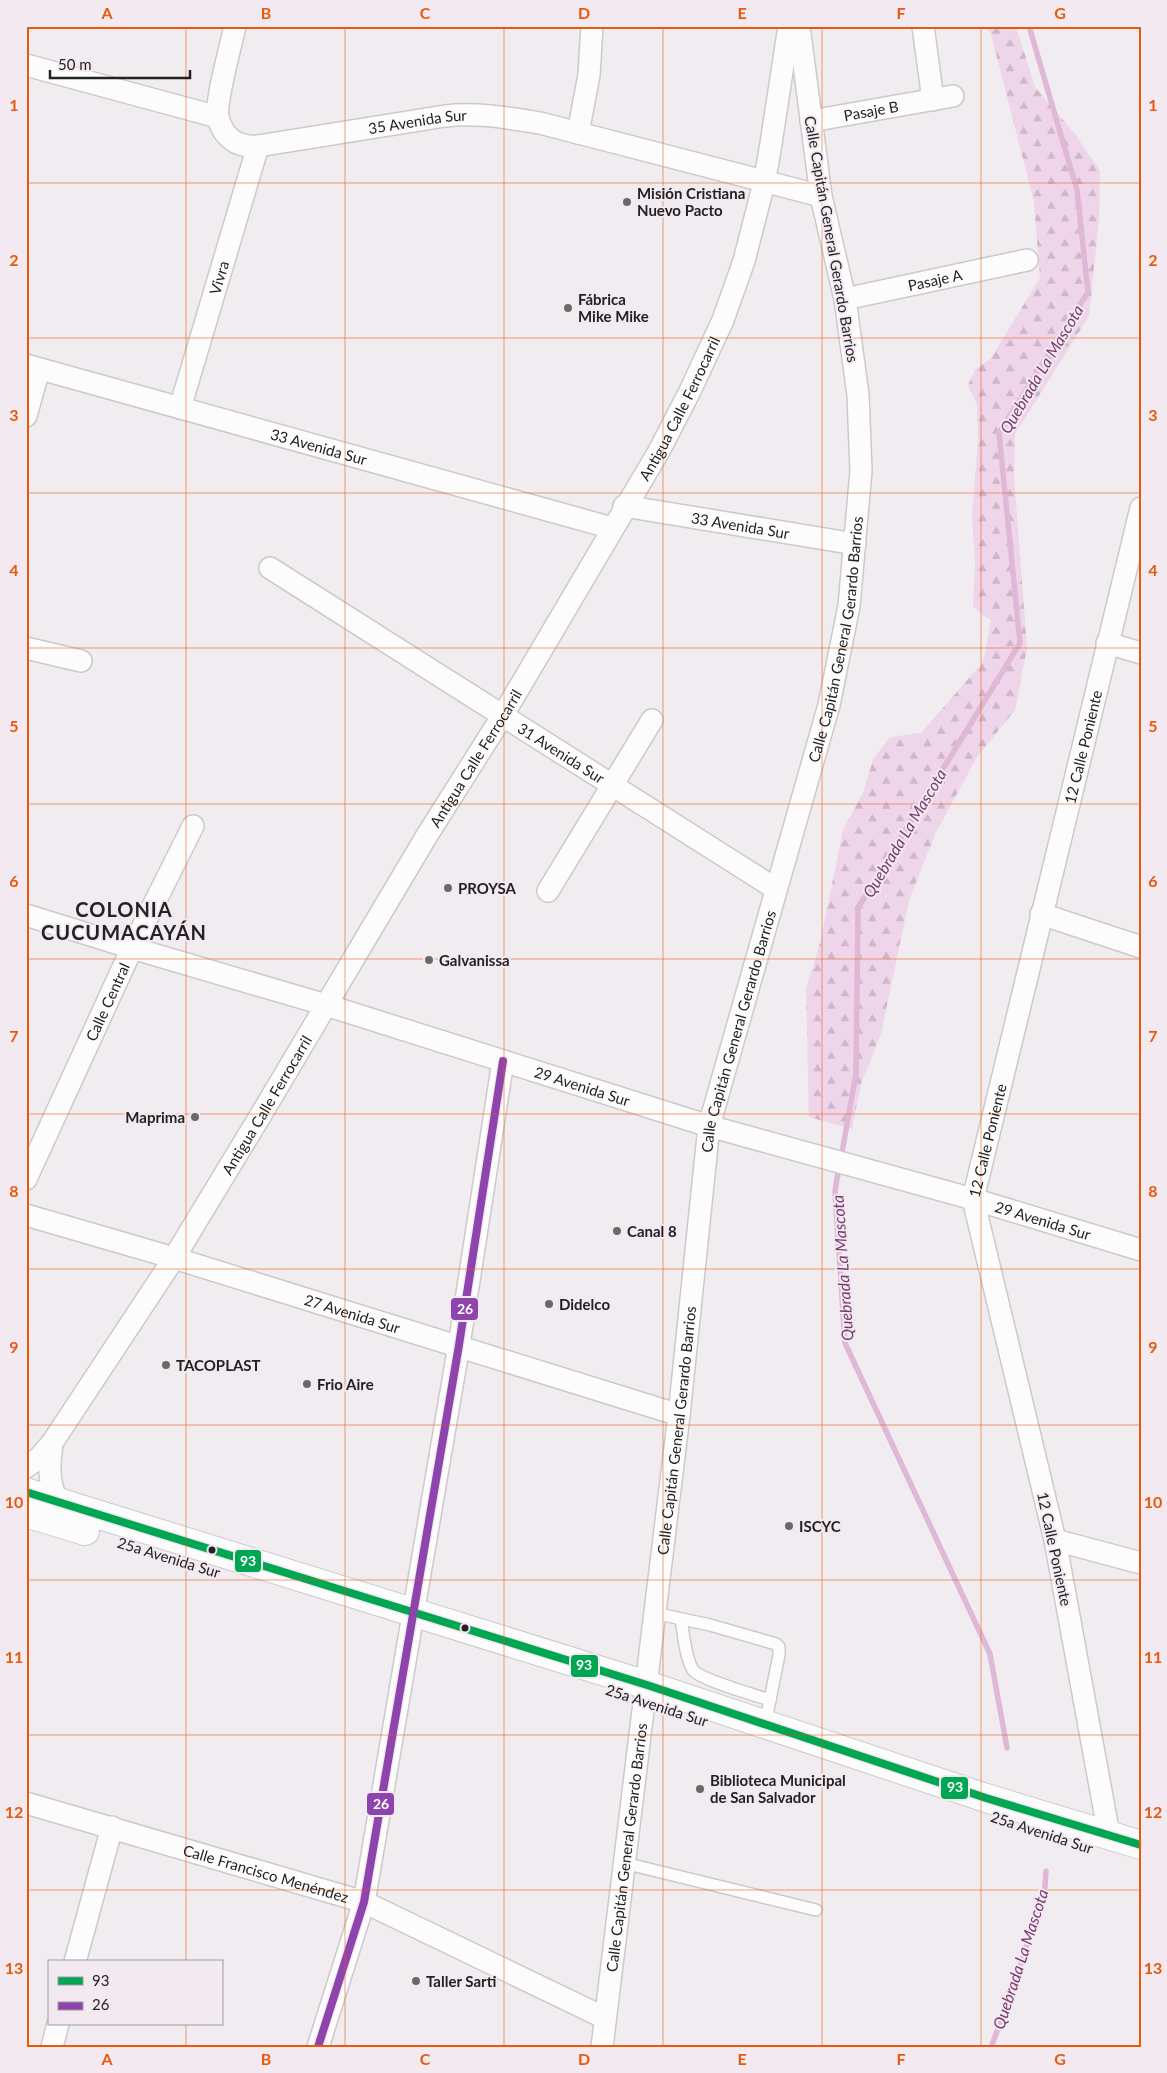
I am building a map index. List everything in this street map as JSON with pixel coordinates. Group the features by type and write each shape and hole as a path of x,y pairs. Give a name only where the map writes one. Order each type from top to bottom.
{"street":[{"path":"26,65 218,117 219,100 235,26"},
{"path":"578,134 589,75 592,26"},
{"name":"Antigua Calle Ferrocarril","path":"26,1467 40,1458 52,1443 174,1258 426,837 503,715 624,506 659,451 723,320 744,260 764,183 789,26"},
{"name":"Calle Capitán General Gerardo Barrios","path":"602,2047 679,1415 709,1126 829,705 849,606 861,471 860,420 845,299 821,196 798,26"},
{"name":"Pasaje B","path":"811,121 943,98 923,26"},
{"name":"35 Avenida Sur","path":"218,117 227,135 234,142 242,146 258,146 459,114 497,116 578,134 821,196"},
{"name":"Vivra","path":"180,408 258,146"},
{"name":"Pasaje A","path":"845,299 1027,260"},
{"path":"26,416 33,367"},
{"name":"33 Avenida Sur","path":"33,367 612,528"},
{"name":"33 Avenida Sur","path":"624,506 855,544"},
{"name":"12 Calle Poniente","path":"1109,1834 1055,1540 973,1199 1141,508"},
{"name":"31 Avenida Sur","path":"270,568 776,889"},
{"path":"1107,643 1141,653"},
{"path":"26,648 81,661"},
{"path":"548,891 652,720"},
{"name":"Calle Central","path":"26,1179 132,948 194,826"},
{"path":"1042,914 1141,946"},
{"name":"29 Avenida Sur","path":"26,915 326,1005 709,1126 973,1199 1141,1250"},
{"path":"318,2047 364,1902 459,1345 503,1061"},
{"name":"27 Avenida Sur","path":"26,1215 459,1345 679,1415"},
{"name":"Antigua Calle Ferrocarril","path":"52,1443 49,1474 50,1484 57,1502"},
{"name":"25a Avenida Sur","path":"26,1492 412,1623"},
{"name":"25a Avenida Sur","path":"26,1513 412,1623 646,1693 1141,1864"},
{"path":"1055,1540 1141,1563"},
{"name":"25a Avenida Sur","path":"646,1693 768,1712 986,1798 1141,1845"},
{"name":"Calle Francisco Menéndez","path":"26,1803 364,1902 605,2018"},
{"path":"76,1960 112,1827"},
{"path":"52,2047 57,2026"}],"lane":[{"path":"654,1613 726,1629 776,1644 779,1647 779,1655 768,1712 694,1671 690,1662 681,1620"},
{"path":"624,1863 816,1910"}],"green space":[{"path":"985,26 1016,26 1035,87 1075,134 1100,171 1099,219 1089,316 1015,434 1014,477 1027,648 1015,710 977,757 936,832 909,900 881,1034 861,1084 852,1129 809,1117 806,989 820,943 843,830 863,793 873,759 890,737 921,733 983,662 991,621 973,607 975,563 972,517 978,440 977,405 968,385 975,370 991,358 1040,278 1034,202 991,34"}],"waterway":[{"name":"Quebrada La Mascota","path":"841,1158 856,1074 858,908 1020,643 999,433 1088,292 1077,190 1029,26"},
{"name":"Quebrada La Mascota","path":"839,1167 835,1191 845,1343 990,1654 1007,1748"},
{"name":"Quebrada La Mascota","path":"991,2047 1010,1998 1045,1887 1046,1871"}],"transit line":[{"name":"26","path":"318,2047 364,1902 459,1345 503,1061"},
{"name":"93","path":"26,1492 647,1685 986,1798 1141,1845"}],"place":[{"name":"Misión Cristiana Nuevo Pacto","path":"627,202"},
{"name":"Fábrica Mike Mike","path":"568,308"},
{"name":"PROYSA","path":"448,888"},
{"name":"Galvanissa","path":"429,960"},
{"name":"Maprima","path":"195,1117"},
{"name":"Canal 8","path":"617,1231"},
{"name":"Didelco","path":"549,1304"},
{"name":"TACOPLAST","path":"166,1365"},
{"name":"Frio Aire","path":"307,1384"},
{"name":"ISCYC","path":"789,1526"},
{"name":"Biblioteca Municipal de San Salvador","path":"700,1789"},
{"name":"Taller Sarti","path":"416,1981"}],"district":[{"name":"COLONIA CUCUMACAYÁN","path":"124,920"}]}
